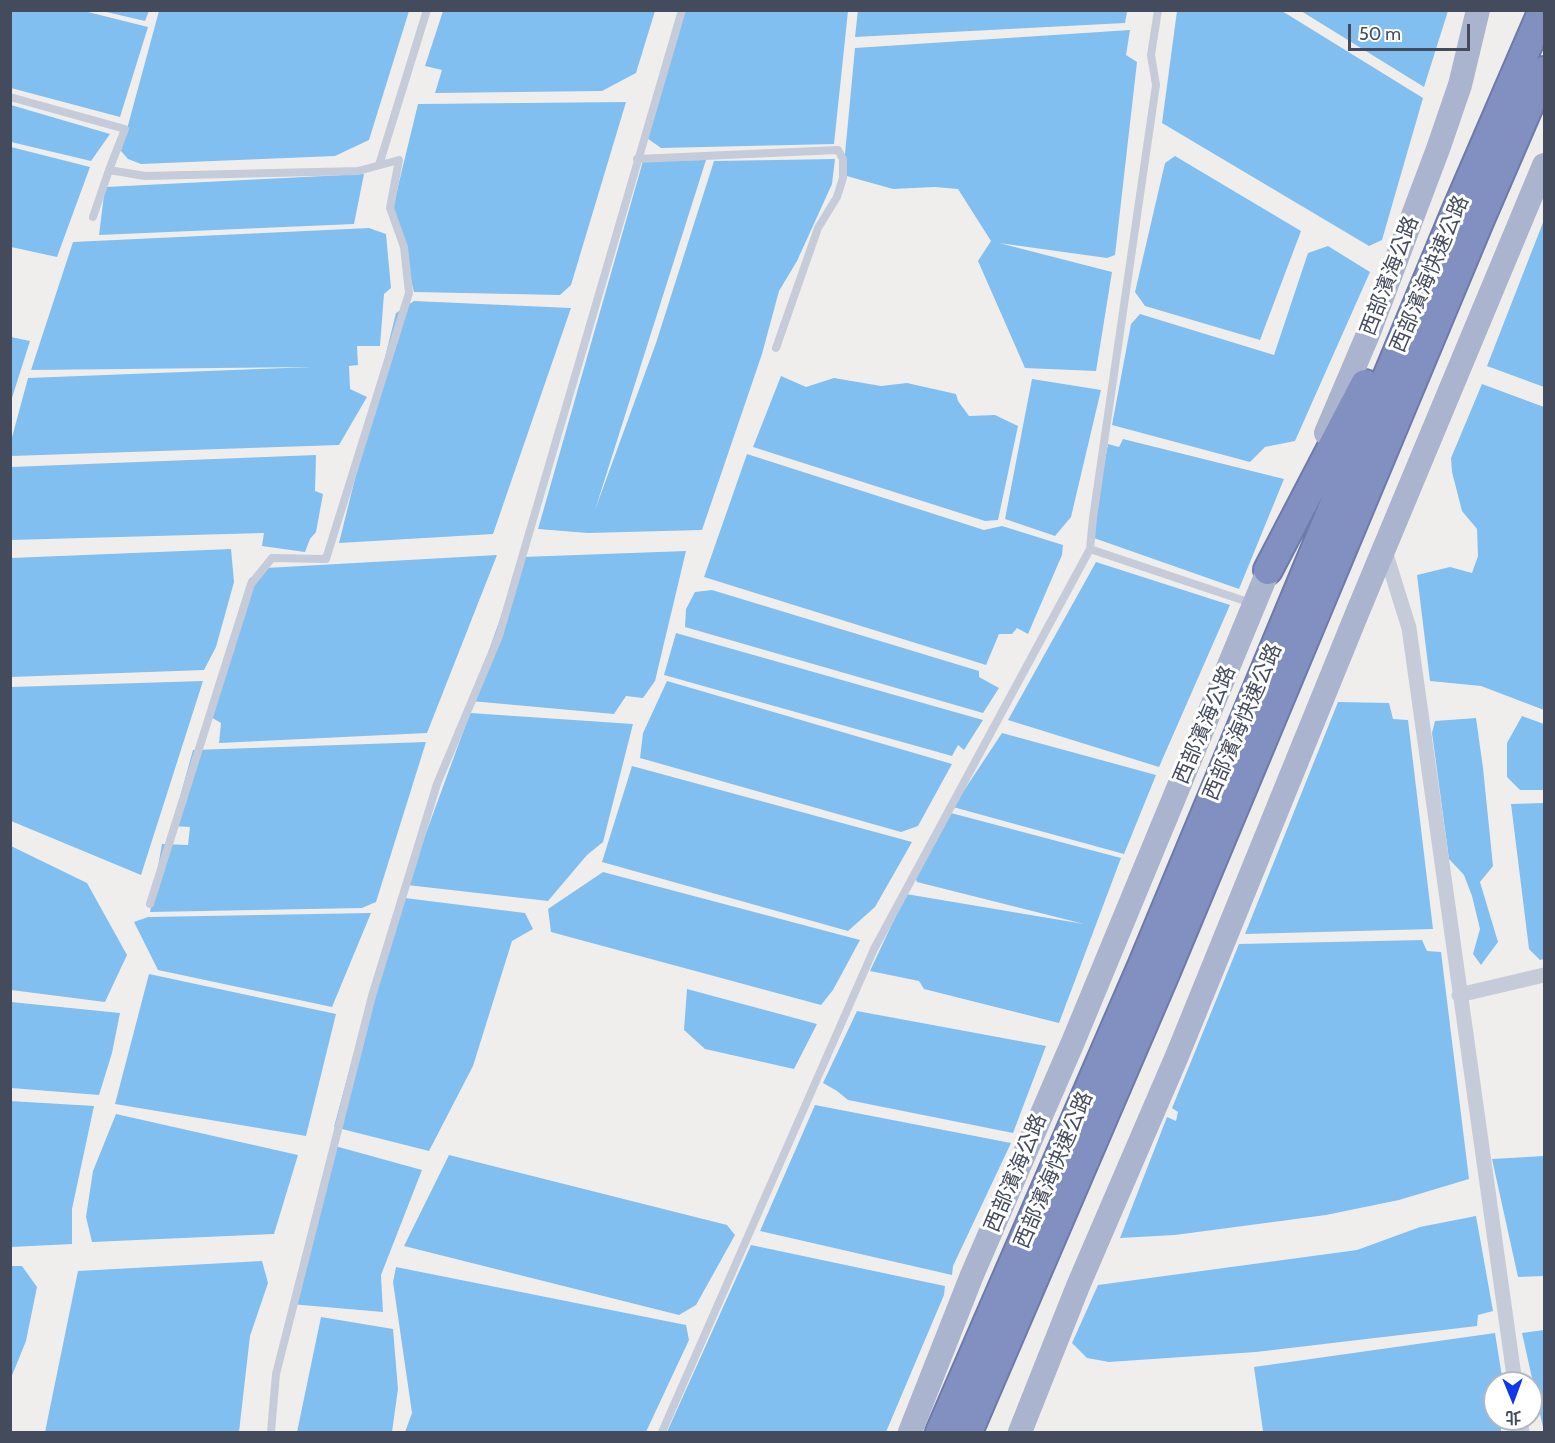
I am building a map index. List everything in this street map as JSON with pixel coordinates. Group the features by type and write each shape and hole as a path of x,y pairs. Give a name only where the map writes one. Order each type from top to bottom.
{"highway":[{"path":"1268,570 1359,398 1430,232 1542,10"},
{"name":"西部濱海快速公路","path":"940,1432 1146,955 1542,10"},
{"name":"西部濱海快速公路","path":"968,1432 1164,976 1478,224 1545,71"}],"main road":[{"name":"西部濱海公路","path":"910,1432 972,1275 1077,1031 1369,332 1460,85 1478,10"},
{"path":"1020,1432 1078,1286 1181,1045 1384,548 1545,165"}],"street":[{"path":"1384,548 1409,628 1513,1371"},
{"path":"1459,995 1545,975"}],"lane":[{"path":"379,165 427,10"},
{"path":"271,1432 276,1374 372,996 437,784 499,636 682,10"},
{"path":"662,1432 874,949 1090,549 1092,518 1156,85 1151,55 1158,10"},
{"path":"10,97 125,129 93,217"},
{"path":"637,159 838,150 843,159 843,178 837,197 818,228 776,348"},
{"path":"109,170 145,176 358,171 399,160 390,208 404,247 409,293 326,559 272,558 251,584 150,904"},
{"path":"1090,549 1255,604"}],"water":[{"path":"149,10 145,21 102,11"},
{"path":"443,10 655,11 636,73 602,91 435,93 442,70 425,66"},
{"path":"858,10 1131,11 1127,12 1125,23 855,37"},
{"path":"10,11 84,11 148,27 120,117 11,88"},
{"path":"159,11 409,11 369,140 335,156 141,164 128,159 121,151"},
{"path":"678,11 848,11 834,144 661,148 644,136"},
{"path":"1177,11 1282,11 1423,98 1382,240 1369,246 1162,123"},
{"path":"1301,11 1448,11 1424,87"},
{"path":"1130,30 1126,55 1137,62 1115,255 1107,258 999,243 1112,272 1096,371 1025,368 978,261 991,241 958,189 935,187 893,189 843,175 855,48"},
{"path":"626,102 571,285 560,295 414,292 393,207 418,104"},
{"path":"11,105 110,134 91,161 11,142"},
{"path":"11,147 90,167 57,257 11,247"},
{"path":"1175,156 1301,231 1260,340 1145,306 1135,292 1165,163"},
{"path":"835,159 832,184 797,261 779,291 762,354 702,530 588,533 538,529 643,161 706,160 595,510 656,343 714,161"},
{"path":"364,174 354,224 99,235 105,187"},
{"path":"1544,220 1544,387 1487,366"},
{"path":"369,228 386,234 391,288 384,294 380,346 357,346 358,365 349,366 350,389 367,397 339,445 11,456 11,441 28,378 311,367 31,370 73,242"},
{"path":"1328,246 1370,272 1295,441 1265,447 1250,462 1112,425 1131,324 1140,314 1274,355 1308,253"},
{"path":"414,301 571,308 493,534 339,543 396,313"},
{"path":"10,337 30,341 11,401"},
{"path":"781,376 806,387 834,378 881,386 907,383 956,394 958,401 969,416 995,415 1018,426 998,520 985,521 753,447"},
{"path":"1032,379 1101,390 1071,517 1055,536 1005,519"},
{"path":"1482,384 1544,407 1544,710 1481,686 1430,681 1417,575 1450,567 1472,573 1478,556 1477,529 1462,511 1452,472 1451,458"},
{"path":"1123,439 1284,479 1239,589 1091,537 1108,444 1119,447"},
{"path":"747,454 984,530 1002,526 1063,545 1062,555 1028,634 1017,628 1012,634 999,634 986,665 704,577"},
{"path":"316,455 315,491 323,494 316,532 310,539 305,552 262,546 264,533 11,540 11,467"},
{"path":"231,549 234,582 216,647 204,670 11,677 11,558"},
{"path":"686,551 655,681 643,698 626,696 614,714 471,701 522,557"},
{"path":"497,555 427,733 219,743 221,723 209,716 249,579 266,568"},
{"path":"1096,562 1230,605 1159,767 1008,720"},
{"path":"712,590 979,671 979,677 999,688 983,713 685,627 686,609 695,592"},
{"path":"676,633 983,720 964,750 958,745 952,756 664,675"},
{"path":"203,681 141,875 11,821 11,687"},
{"path":"667,681 952,764 918,826 901,832 640,758 643,733"},
{"path":"1338,702 1389,703 1393,719 1408,720 1433,929 1245,934"},
{"path":"470,713 633,724 603,842 587,855 548,901 407,885"},
{"path":"1522,716 1544,724 1544,790 1520,790 1507,777 1507,743"},
{"path":"1476,718 1493,866 1480,882 1498,942 1481,965 1473,954 1480,929 1472,896 1464,875 1449,859 1432,733 1435,721"},
{"path":"1002,733 1156,775 1124,854 953,807"},
{"path":"426,742 376,902 362,908 150,912 162,844 188,845 190,827 172,826 193,750"},
{"path":"632,766 912,842 875,907 848,931 602,862"},
{"path":"1544,803 1544,959 1540,960 1529,949 1511,804"},
{"path":"951,813 1121,858 1059,1023 924,989 919,981 870,971 906,894 1084,924 917,882 914,875"},
{"path":"11,846 87,883 127,955 105,1002 11,990"},
{"path":"603,872 860,940 833,990 821,1005 551,932 548,909"},
{"path":"405,898 525,913 533,929 512,941 473,1066 429,1151 334,1127 367,1004"},
{"path":"371,913 332,1007 158,970 134,922 148,917"},
{"path":"1422,940 1427,951 1441,952 1469,1179 1399,1200 1326,1215 1175,1235 1120,1238 1167,1117 1176,1121 1178,1112 1172,1108 1239,944"},
{"path":"149,974 336,1014 306,1136 115,1104"},
{"path":"687,989 817,1024 794,1069 705,1049 684,1030"},
{"path":"11,1002 120,1013 112,1053 99,1095 11,1088"},
{"path":"857,1011 1046,1046 1013,1133 848,1100 823,1083"},
{"path":"10,1101 94,1106 72,1209 72,1244 11,1247"},
{"path":"815,1105 1011,1143 953,1266 952,1275 760,1231"},
{"path":"116,1114 298,1155 274,1234 92,1242 86,1217 93,1171"},
{"path":"335,1146 422,1170 381,1275 383,1312 290,1304"},
{"path":"449,1155 727,1225 735,1235 696,1305 679,1315 404,1246"},
{"path":"1544,1156 1544,1276 1518,1277 1492,1159"},
{"path":"1476,1216 1493,1311 1478,1315 1477,1326 1256,1352 1109,1362 1087,1358 1072,1343 1098,1285 1357,1250 1420,1227"},
{"path":"751,1245 945,1286 944,1295 886,1432 667,1432"},
{"path":"262,1261 268,1283 250,1336 239,1432 45,1432 78,1271"},
{"path":"11,1266 22,1266 37,1287 26,1341 11,1378"},
{"path":"396,1267 686,1325 689,1340 646,1432 405,1432 412,1413 393,1282"},
{"path":"321,1317 393,1329 398,1389 392,1432 297,1432"},
{"path":"1544,1330 1544,1432 1543,1371 1530,1371 1522,1333"},
{"path":"1495,1333 1501,1371 1483,1371 1483,1431 1501,1432 1257,1432 1263,1431 1254,1367"}]}
